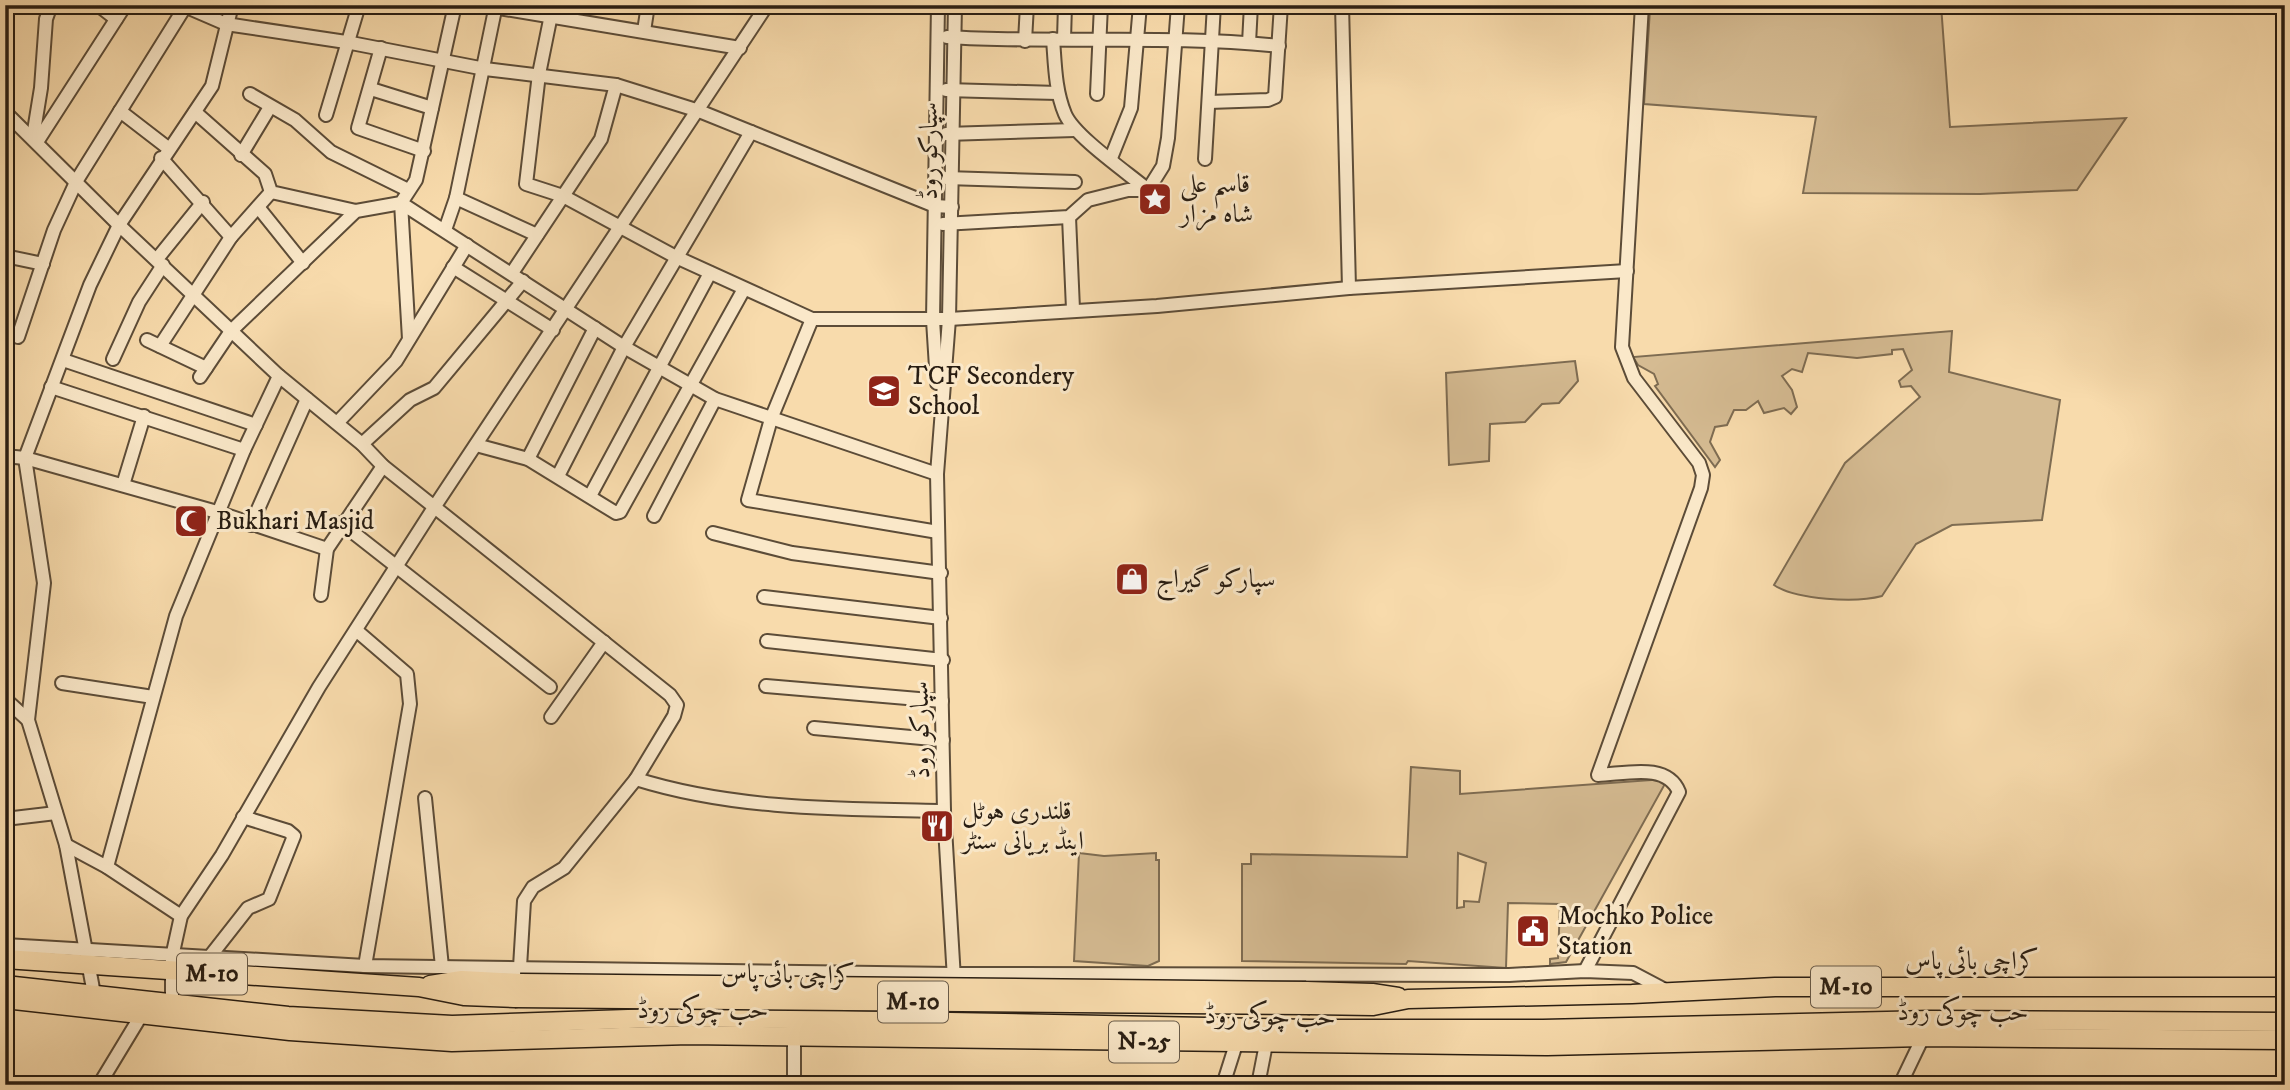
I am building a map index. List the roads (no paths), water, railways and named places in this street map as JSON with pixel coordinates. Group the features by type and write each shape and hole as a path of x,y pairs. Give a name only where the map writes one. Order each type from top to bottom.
{"highway":[{"name":"کراچی بائی پاس","path":"5,959 87,957 419,987 462,980 1308,998 1371,993 1408,999 1775,987 2285,987"},
{"path":"5,985 288,1016 452,1025 688,1017 960,1030 1543,1029 1930,1020 2285,1022"},
{"name":"حب چوکی روڈ","path":"5,999 290,1031 452,1042 689,1035 794,1037 960,1030 1236,1044 1559,1046 1923,1037 2285,1040"}],"street":[{"path":"35,139 46,19 51,5"},
{"path":"98,5 116,19"},
{"path":"94,994 66,845 28,720 44,583 25,458 90,285 119,225 212,86 232,5"},
{"path":"326,115 359,5"},
{"path":"409,339 401,203 416,180 424,151 455,5"},
{"path":"481,5 552,11 740,48"},
{"path":"644,31 648,5"},
{"path":"172,1002 172,964 181,916 319,687 435,506 767,5"},
{"name":"سپارکو روڈ","path":"938,5 933,320 939,422"},
{"name":"سپارکو روڈ","path":"955,5 949,319 937,474 943,660 944,811 953,974 960,1030"},
{"path":"1025,41 1027,5"},
{"path":"1065,5 1058,39 1058,93 1066,117 1075,130 1149,190"},
{"path":"1097,94 1101,5"},
{"path":"1111,158 1131,108 1140,5"},
{"path":"1149,190 1163,166 1168,138 1178,5"},
{"path":"1205,159 1214,5"},
{"path":"1249,43 1251,5"},
{"path":"1209,102 1272,100 1281,5"},
{"path":"1342,5 1349,288"},
{"path":"1585,971 1679,792 1675,781 1660,772 1598,775 1701,488 1703,475 1699,463 1634,378 1626,364 1622,347 1642,5"},
{"path":"18,337 54,230 77,180 184,6 226,24 381,48 485,69 616,85 699,110 935,206 952,207"},
{"path":"445,230 456,198 496,6"},
{"path":"35,139 124,7"},
{"path":"552,11 539,74 526,184 564,196 710,274 812,319 933,320 1073,309 1157,306 1349,288 1627,271"},
{"path":"936,36 1025,41 1211,40 1279,46"},
{"path":"381,48 358,128 424,151"},
{"path":"512,273 601,139 616,85"},
{"path":"371,89 432,107"},
{"path":"936,90 1058,93"},
{"path":"250,94 295,120 331,152 408,190"},
{"path":"241,155 270,107"},
{"path":"120,111 165,153 231,237"},
{"path":"195,111 265,174 271,192"},
{"path":"5,112 77,180 119,225 279,376 362,444 383,466 670,695 677,705 636,779 564,868 528,891 524,901 518,983"},
{"path":"935,134 1075,130"},
{"path":"558,476 624,347 751,132"},
{"path":"935,178 1075,182"},
{"path":"934,224 1069,217 1088,200 1128,190 1149,190"},
{"path":"160,346 192,293 231,237 271,192"},
{"path":"271,192 356,211 401,203 624,347 691,387 715,399 771,419 937,474"},
{"path":"456,198 537,235"},
{"path":"113,359 160,262 203,202"},
{"path":"258,207 303,262"},
{"path":"147,340 203,372 231,331 356,211"},
{"path":"1069,217 1073,309"},
{"path":"337,423 396,361 467,245"},
{"path":"5,256 43,264"},
{"path":"453,267 510,300 552,330"},
{"path":"590,496 710,274"},
{"path":"362,444 410,400 434,388 510,300 523,281"},
{"path":"477,445 528,459 616,513 620,512 744,289"},
{"path":"812,319 771,419 748,497 751,503 938,532"},
{"path":"528,459 595,328"},
{"path":"62,359 256,425"},
{"path":"107,867 176,616 217,512 279,376"},
{"path":"51,387 244,450"},
{"path":"251,525 307,399"},
{"path":"654,516 715,399"},
{"path":"123,485 144,416"},
{"path":"5,456 25,458 217,512 327,549"},
{"path":"321,594 327,549 341,523 383,466"},
{"path":"341,523 550,687"},
{"path":"712,533 792,554 941,573"},
{"path":"764,597 941,618"},
{"path":"357,631 407,674 410,704 365,966"},
{"path":"767,641 943,660"},
{"path":"551,717 604,642"},
{"path":"62,683 153,697"},
{"path":"766,686 942,701"},
{"path":"5,699 28,720"},
{"path":"814,728 943,740"},
{"path":"636,779 682,794 806,807 944,811"},
{"path":"425,798 442,967"},
{"path":"5,819 56,813"},
{"path":"208,959 248,908 269,899 294,836 243,817"},
{"path":"66,845 107,867 181,916"},
{"path":"5,945 87,957"},
{"path":"172,964 208,959 442,967 518,983 953,974 1509,975 1585,971 1633,973 1670,992"},
{"path":"99,1085 142,1014"},
{"path":"794,1037 794,1085"},
{"path":"1900,1085 1923,1037"},
{"path":"1223,1085 1236,1044"},
{"path":"1258,1085 1266,1044"}],"place":[{"name":"قاسم علی شاہ مزار","path":"1155,199"},
{"name":"TCF Secondery School","path":"884,391"},
{"name":"Bukhari Masjid","path":"191,521"},
{"name":"سپارکو گیراج","path":"1132,579"},
{"name":"قلندری ہوٹل اینڈ بریانی سنٹر","path":"937,826"},
{"name":"Mochko Police Station","path":"1533,931"}]}
